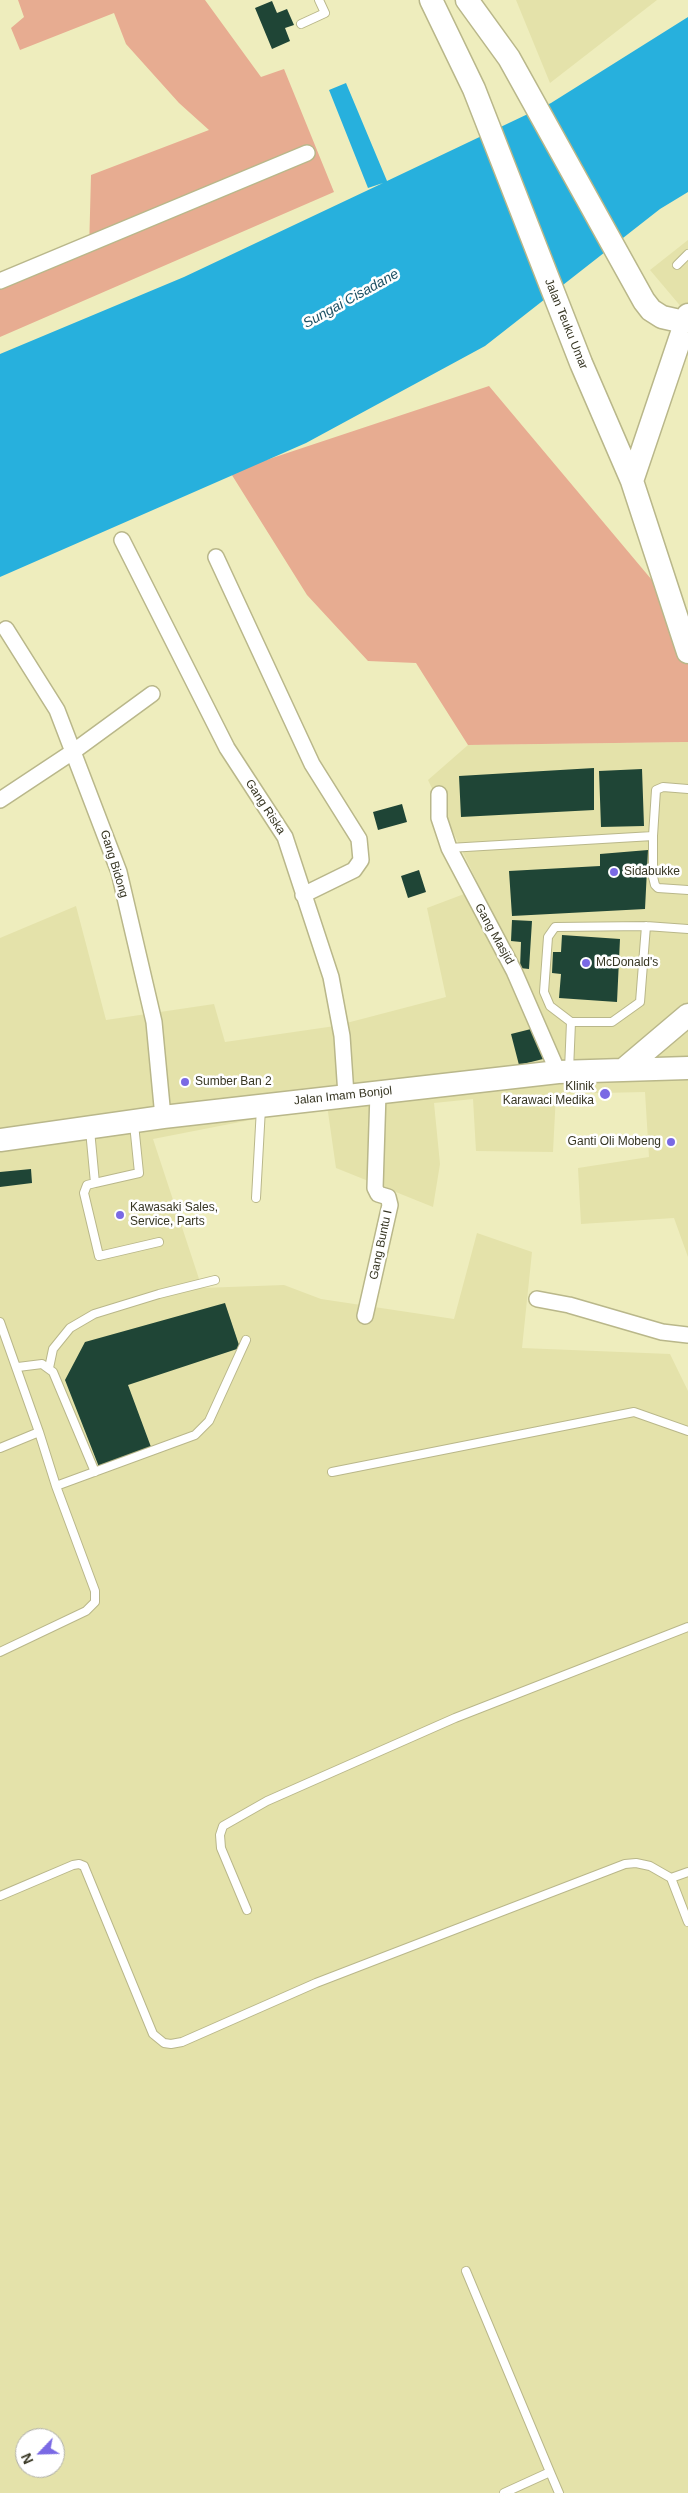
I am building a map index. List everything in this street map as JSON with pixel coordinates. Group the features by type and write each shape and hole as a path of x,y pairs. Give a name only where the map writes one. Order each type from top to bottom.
{"main road":[{"name":"Jalan Teuku Umar","path":"432,0 474,89 580,363 632,481 683,618 688,652"},
{"path":"467,0 509,58 651,310 662,317 686,319 632,481"},
{"path":"623,1070 688,1015"},
{"name":"Jalan Imam Bonjol","path":"0,1140 346,1095 564,1072 688,1068"}],"street":[{"path":"0,281 307,153"},
{"name":"Gang Riska","path":"122,540 227,748 286,837 303,895 331,977 342,1036 346,1095"},
{"path":"216,557 312,764 359,839 361,860 354,870 303,895"},
{"name":"Gang Bidong","path":"6,629 57,710 119,872 154,1022 163,1118"},
{"path":"0,800 74,751 152,694"},
{"name":"Gang Masjid","path":"439,794 438,818 449,848 514,970 564,1072"},
{"name":"Gang Buntu I","path":"366,1316 390,1205 388,1197 378,1194 375,1188 378,1093"},
{"path":"536,1299 569,1305 662,1332 688,1335"}],"lane":[{"path":"301,24 325,14 319,0"},
{"path":"677,265 688,254"},
{"path":"688,789 663,787 656,790 653,836 653,877 655,885 658,888 688,890"},
{"path":"449,848 653,836"},
{"path":"646,926 640,1002 612,1022 571,1022 550,1006 544,992 548,937 555,927 646,926 688,929"},
{"path":"564,1072 571,1022"},
{"path":"256,1198 261,1106"},
{"path":"134,1122 139,1173 95,1183 87,1186 84,1193 99,1256 159,1242"},
{"path":"90,1128 95,1183"},
{"path":"49,1368 53,1350 70,1328 94,1314 159,1294 215,1280"},
{"path":"0,1322 18,1367 56,1486 95,1591 95,1602 86,1611 0,1652"},
{"path":"56,1486 195,1435 209,1422 246,1340"},
{"path":"18,1367 42,1364 53,1372 95,1472"},
{"path":"332,1472 634,1412 688,1431"},
{"path":"0,1448 39,1432"},
{"path":"248,1910 221,1848 220,1835 223,1826 267,1801 455,1718 688,1627"},
{"path":"0,1896 73,1865 79,1864 84,1866 153,2034 164,2042 171,2044 182,2042 316,1983 625,1864 636,1863 650,1866 671,1878 688,1922"},
{"path":"671,1878 688,1872"},
{"path":"466,2271 559,2493"},
{"path":"504,2493 550,2472"}],"shaded area":[{"path":"18,0 205,0 261,77 284,69 334,192 0,337 0,289 89,251 91,175 209,130 179,103 126,44 114,13 20,50 11,28 24,17"},
{"path":"516,0 657,0 550,83"},
{"path":"688,240 688,315 650,270"},
{"path":"489,386 688,623 688,742 468,745 416,663 368,661 307,595 230,472"},
{"path":"688,742 688,1257 674,1218 581,1224 578,1168 649,1157 645,1092 556,1094 553,1152 476,1151 473,1099 434,1103 440,1164 433,1207 336,1168 327,1105 153,1139 202,1288 284,1285 321,1299 454,1319 477,1233 532,1252 522,1348 670,1354 688,1391 688,2493 0,2493 0,938 76,906 106,1020 214,1004 225,1042 335,1026 446,997 427,908 480,888 428,780 468,745"}],"water":[{"name":"Sungai Cisadane","path":"688,17 688,192 660,209 485,346 306,443 0,577 0,354 184,277 383,183 368,188 329,90 346,83 387,181 551,103"}],"building":[{"path":"272,1 277,13 287,9 294,25 285,28 290,41 272,49 255,8"},
{"path":"594,768 594,810 461,817 459,776"},
{"path":"642,769 644,826 601,827 599,771"},
{"path":"402,804 407,822 378,830 373,812"},
{"path":"648,850 645,909 512,916 509,871 600,866 600,854"},
{"path":"419,870 426,892 408,898 401,876"},
{"path":"512,920 532,921 529,969 520,968 521,942 511,941"},
{"name":"McDonald's","path":"562,935 620,939 617,1002 559,998 561,974 552,973 553,952 561,952"},
{"path":"535,1028 543,1059 519,1065 511,1034"},
{"path":"31,1169 32,1183 0,1187 0,1172"},
{"path":"225,1303 240,1348 128,1385 151,1447 99,1467 65,1380 85,1342"}],"place":[{"name":"Sidabukke","path":"614,872"},
{"name":"McDonald's","path":"586,963"},
{"name":"Sumber Ban 2","path":"185,1082"},
{"name":"Klinik Karawaci Medika","path":"605,1094"},
{"name":"Ganti Oli Mobeng","path":"671,1142"},
{"name":"Kawasaki Sales, Service, Parts","path":"120,1215"}]}
